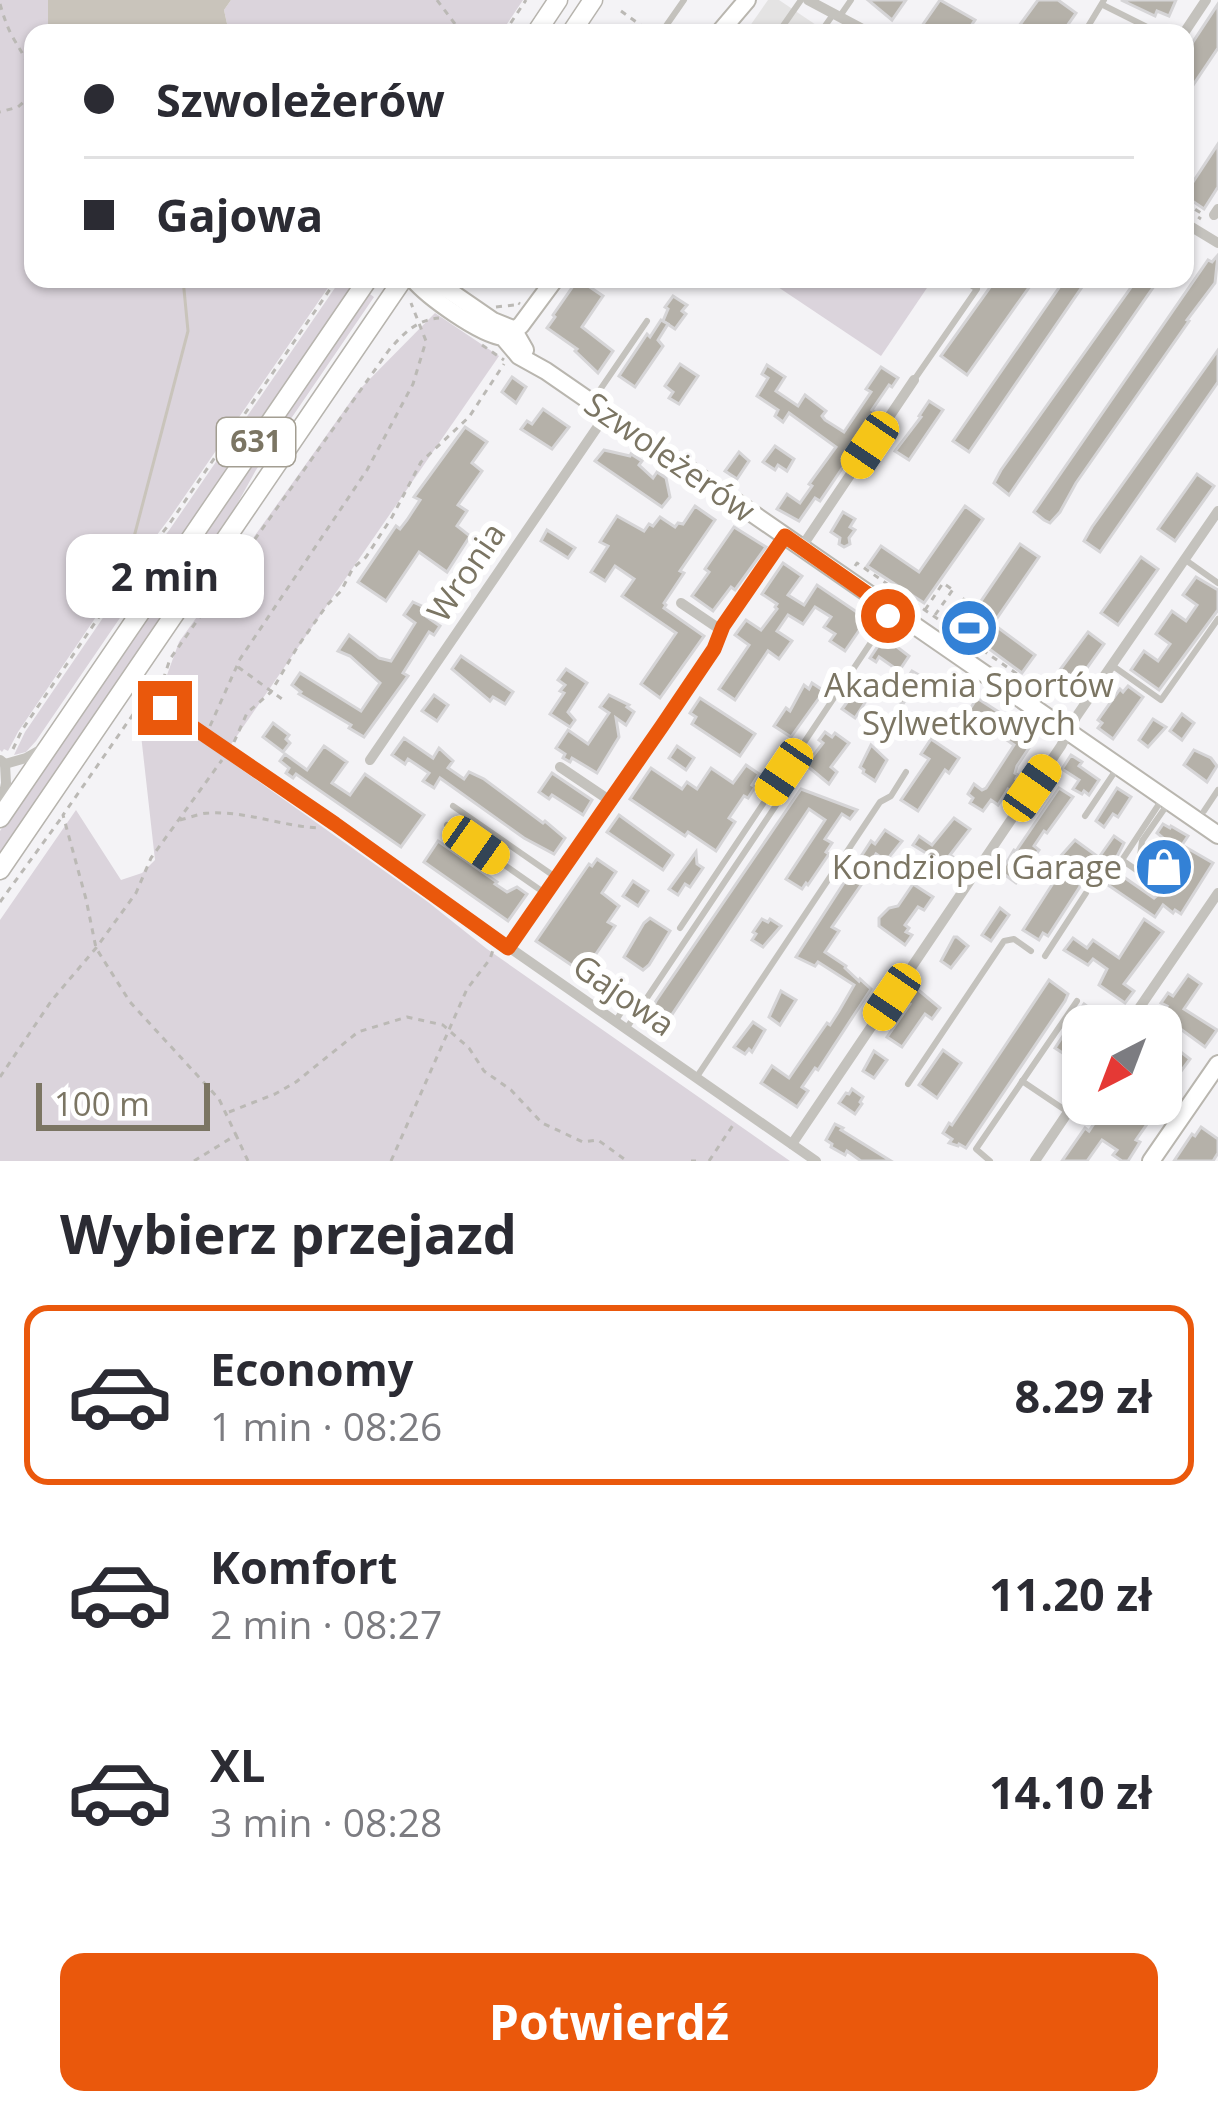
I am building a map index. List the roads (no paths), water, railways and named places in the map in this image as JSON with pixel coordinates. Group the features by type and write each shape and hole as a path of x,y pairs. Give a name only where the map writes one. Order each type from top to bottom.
{"main road":[{"name":"631","path":"0,816 362,288"},
{"name":"631","path":"0,870 397,288"}],"street":[{"path":"726,24 747,0"},
{"path":"804,0 854,24"},
{"name":"Szwoleżerów","path":"421,288 508,341"},
{"name":"Szwoleżerów","path":"445,288 493,321 534,369 599,408 1216,830"},
{"path":"508,341 510,319 536,288"},
{"path":"508,341 548,288"},
{"path":"801,548 914,380"},
{"name":"Wronia","path":"370,760 522,548 599,408"},
{"path":"792,1144 1218,511"},
{"path":"508,948 714,649 721,630 785,536"},
{"path":"681,603 721,630"},
{"name":"Gajowa","path":"165,708 816,1161"},
{"path":"0,816 6,783 2,762 26,758 50,744"},
{"path":"560,767 609,800"},
{"path":"1141,1005 1218,892"},
{"path":"1151,1161 1218,1064"},
{"path":"1035,1161 1062,1121"}],"lane":[{"path":"785,24 804,0"},
{"path":"828,24 851,0"},
{"path":"1104,3 1142,24"},
{"path":"914,380 975,288"},
{"path":"599,408 647,321"},
{"path":"1184,560 1218,583"},
{"path":"680,928 892,611"},
{"path":"1112,665 1162,700 1218,619"},
{"path":"1085,816 1118,767"},
{"path":"696,1078 881,798 890,796 906,772"},
{"path":"621,1021 791,783"},
{"path":"1204,811 1216,796"},
{"path":"1145,860 1140,846 1166,800"},
{"path":"1158,885 1122,860 1166,800"},
{"path":"453,806 557,879"},
{"path":"447,825 546,894"},
{"path":"1045,956 1085,893"},
{"path":"908,1084 1004,941 1014,939 1031,951"},
{"path":"990,1161 976,1149 1076,1001"},
{"path":"1022,1081 1062,1108"}],"waterway":[{"path":"134,537 188,331 184,288"}],"place":[{"name":"Akademia Sportów Sylwetkowych","path":"969,628"},
{"name":"Kondziopel Garage","path":"1164,867"}]}
